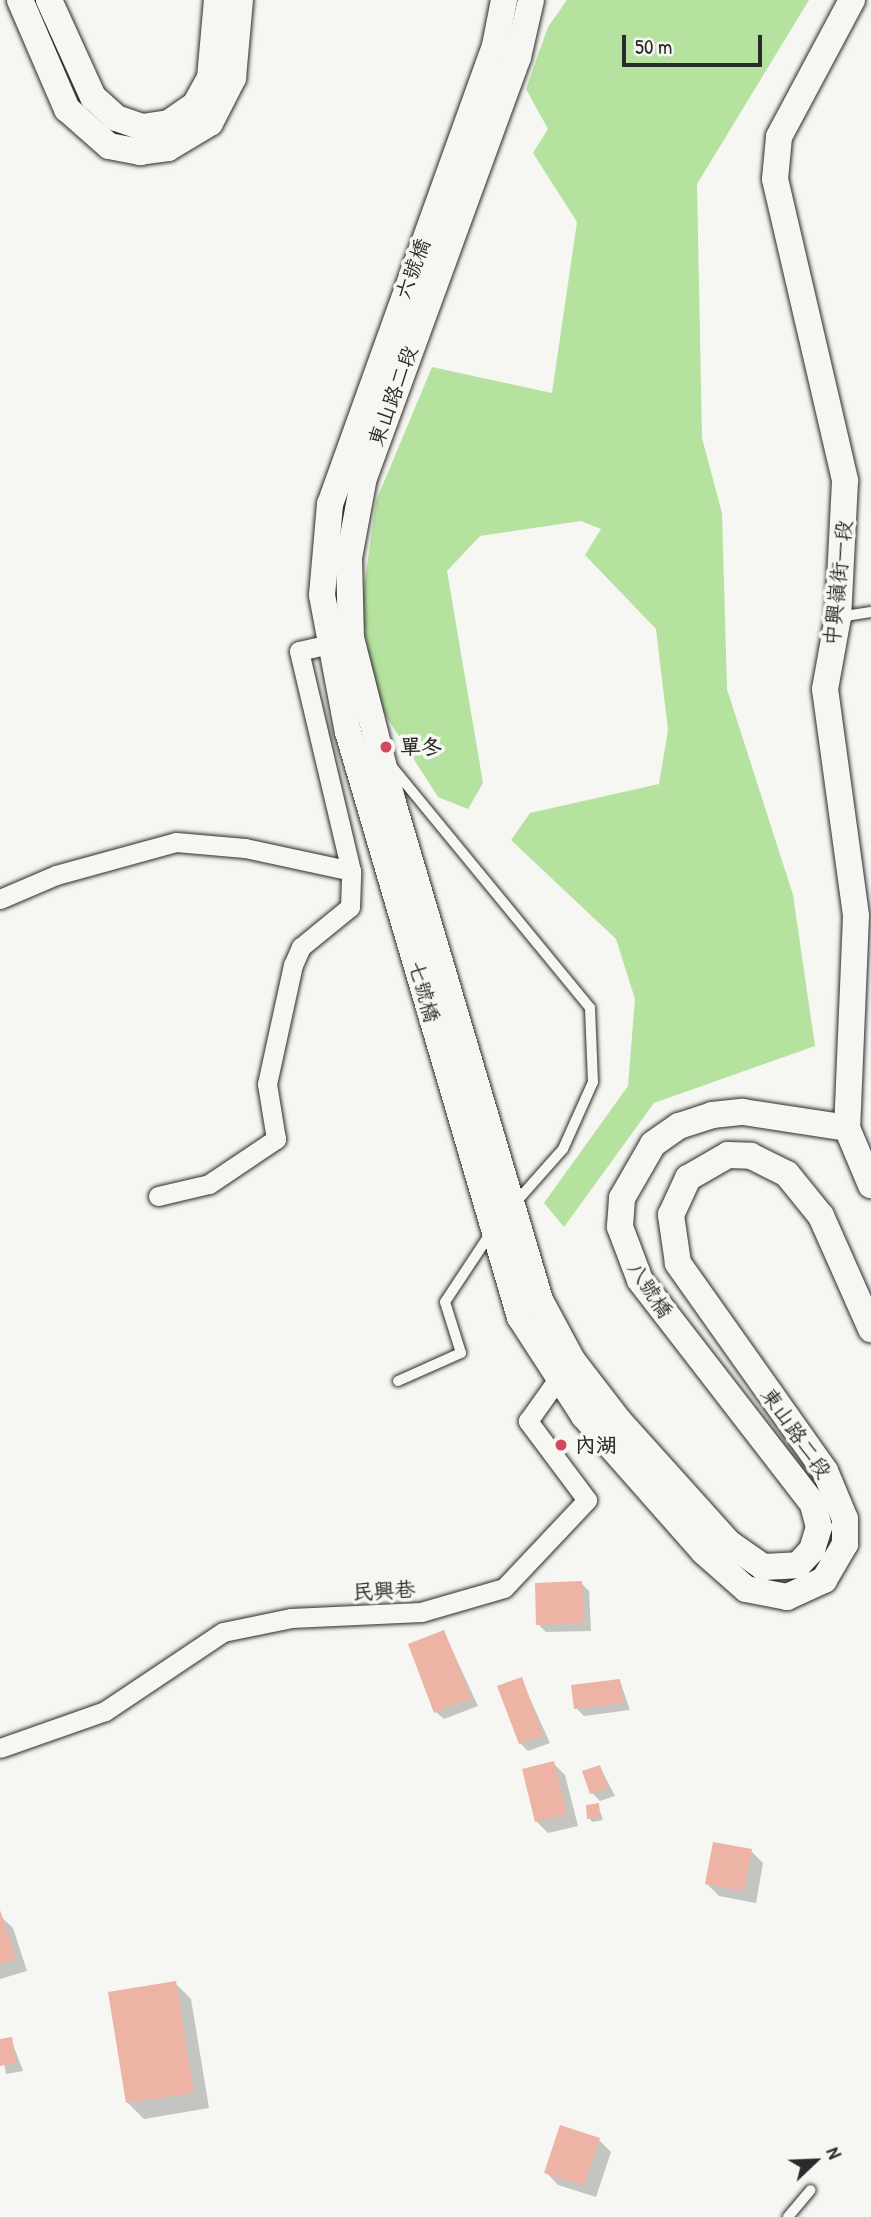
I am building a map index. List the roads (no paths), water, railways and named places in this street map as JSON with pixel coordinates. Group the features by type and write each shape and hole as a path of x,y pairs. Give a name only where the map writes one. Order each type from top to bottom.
{"main road":[{"path":"20,0 67,109 110,146 139,152 191,138 217,113 233,78 240,0"},
{"path":"49,0 93,97 116,118 142,127 169,123 195,105 210,78 217,0"},
{"name":"六號橋","path":"323,546 342,462 495,46 504,0"},
{"name":"東山路二段","path":"382,806 378,748 339,642 349,558 364,477 518,57 531,0"},
{"name":"中興嶺街一段","path":"853,0 779,138 775,179 845,481 838,617 825,690 856,916 847,1128 871,1185"},
{"name":"東山路二段","path":"323,546 339,642 382,806"},
{"name":"七號橋","path":"382,806 498,1159"},
{"name":"七號橋","path":"382,806 477,1175"},
{"name":"八號橋","path":"802,1484 654,1301 627,1255 620,1227 633,1169 679,1126 743,1112 811,1126 847,1128"},
{"name":"東山路二段","path":"477,1175 520,1317 724,1572 746,1589 787,1597 824,1580 837,1564 845,1519 825,1471 678,1263 671,1215 688,1178 728,1155 760,1159 787,1174 821,1216 871,1329"},
{"name":"東山路二段","path":"498,1159 564,1370 729,1543 763,1567 798,1565 812,1550 819,1527 802,1484"}],"street":[{"path":"158,1196 209,1184 276,1139 267,1084 293,965 301,947 350,907 351,871 299,651 339,642"},
{"path":"0,899 56,875 176,842 245,848 351,871"},
{"name":"民興巷","path":"0,1748 105,1711 223,1632 291,1618 421,1612 504,1588 587,1500 528,1421 564,1370"}],"lane":[{"path":"838,617 871,612"},
{"path":"378,748 442,835 590,1008 593,1082 563,1149 511,1206 445,1301 461,1353 398,1381"},
{"path":"788,2217 811,2190"}],"place":[{"name":"單冬","path":"386,747"},
{"name":"內湖","path":"561,1445"}]}
